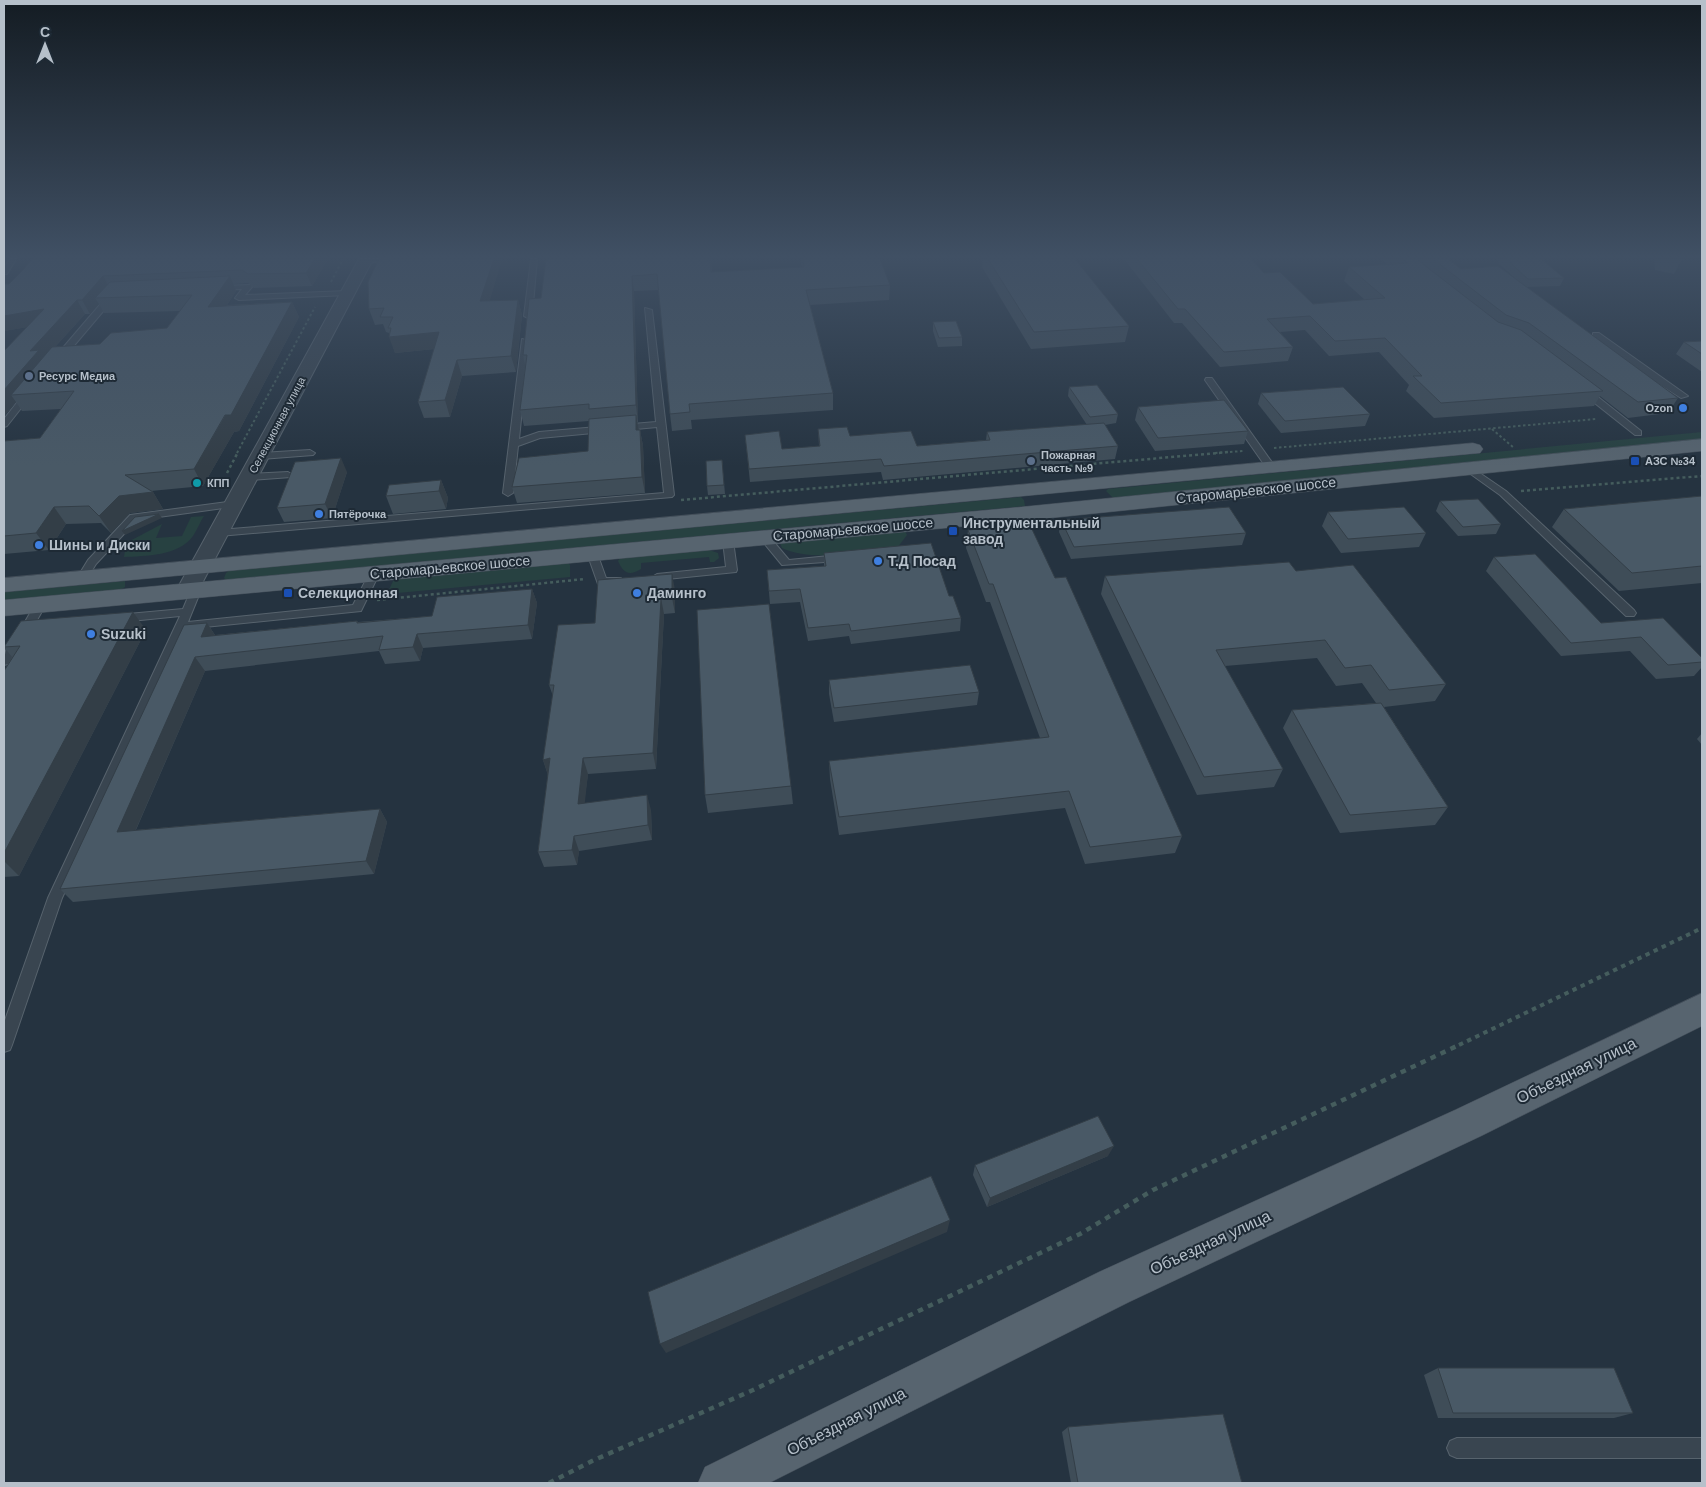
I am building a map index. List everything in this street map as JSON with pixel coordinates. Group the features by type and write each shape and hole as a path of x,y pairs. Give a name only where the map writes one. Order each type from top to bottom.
{"main road":[{"name":"Старомарьевское шоссе","path":"4,585 1702,427"},
{"name":"Старомарьевское шоссе","path":"4,608 43,615 374,574 1062,510 1702,445"},
{"path":"1051,488 1062,510"},
{"name":"Объездная улица","path":"727,1482 1114,1287 1468,1123 1702,1010"}],"street":[{"name":"Селекционная улица","path":"190,598 200,566 250,477 328,328"}],"lane":[{"path":"53,365 84,328"},
{"path":"508,493 526,328"},
{"path":"219,533 669,495 650,328"},
{"path":"1596,335 1684,396"},
{"path":"1209,380 1271,468"},
{"path":"4,424 35,387"},
{"path":"1579,387 1638,433"},
{"path":"514,444 540,435 661,424"},
{"path":"261,456 310,453"},
{"path":"1468,468 1502,493 1630,613"},
{"path":"250,477 288,475"},
{"path":"82,578 92,562 134,517 235,504"},
{"path":"764,538 786,564 851,557"},
{"path":"648,577 732,570 728,541"},
{"path":"592,553 602,582 630,579"},
{"path":"181,626 357,608 374,574"},
{"path":"110,619 190,598"},
{"path":"4,1045 55,898 181,626 190,598"},
{"path":"4,661 28,627 43,615"},
{"path":"28,627 43,615"},
{"path":"1457,1448 1702,1448"}],"path":[{"path":"209,508 246,434 304,328"},
{"path":"678,500 1617,417"},
{"path":"1502,493 1702,476"},
{"path":"360,601 600,577"},
{"path":"549,1483 592,1461 753,1390 1080,1234 1153,1190 1702,928"}],"green space":[{"path":"1702,432 1702,441 1113,498 1106,491 1108,489"},
{"path":"1021,497 1024,500 1025,506 226,580 224,578 230,570"},
{"path":"204,516 193,536 179,548 161,554 124,557 126,543 162,524 156,538 182,536 191,517"},
{"path":"905,531 907,535 897,548 838,555 809,555 782,548 780,543"},
{"path":"709,550 718,553 719,558 714,562 710,562 709,557 641,563 641,569 633,573 626,572 618,561 620,558"},
{"path":"567,561 570,565 570,577 387,594 393,581 402,576"},
{"path":"125,581 125,587 120,590 4,601 4,592"}],"building":[{"path":"26,328 51,328 30,351 39,350 4,390 4,351"},
{"path":"163,328 278,328 231,415 225,415 194,469 125,475 153,492 119,496 99,516 89,506 54,507 36,533 4,536 4,441 40,438 74,391 11,395 52,347 100,344 111,333"},
{"path":"391,328 514,328 511,356 457,360 445,400 418,402 439,332 389,337"},
{"path":"526,328 634,328 636,405 589,409 589,404 520,410 527,355 523,355"},
{"path":"662,328 816,328 833,393 689,404 690,412 670,414"},
{"path":"935,328 959,328 962,337 939,338"},
{"path":"1032,328 1091,328 1034,332"},
{"path":"1203,328 1276,328 1293,347 1224,352"},
{"path":"1322,328 1516,328 1603,391 1441,403 1413,376 1422,376 1385,338 1335,341"},
{"path":"1536,328 1583,328 1678,398 1638,402"},
{"path":"1702,341 1702,354 1684,342"},
{"path":"1097,385 1118,414 1090,417 1069,387"},
{"path":"1343,387 1370,414 1285,421 1261,393"},
{"path":"1224,400 1248,431 1158,438 1138,407"},
{"path":"636,415 636,430 640,430 642,477 512,487 519,458 588,451 589,419"},
{"path":"1104,423 1118,446 884,466 881,459 749,469 745,435 779,431 782,449 820,446 818,429 847,427 850,436 911,431 917,446 990,440 987,432"},
{"path":"341,458 325,504 277,508 295,462"},
{"path":"722,460 724,485 707,486 706,461"},
{"path":"441,480 439,491 386,496 389,485"},
{"path":"1702,496 1702,566 1632,573 1564,509"},
{"path":"1478,499 1501,524 1463,527 1440,501"},
{"path":"1229,507 1246,533 1074,547 1061,520"},
{"path":"1404,507 1426,533 1348,539 1328,512"},
{"path":"159,514 122,531 135,517"},
{"path":"1030,525 1055,578 1066,577 1182,836 1090,847 1069,791 839,817 829,761 1049,737 993,584 989,584 968,530"},
{"path":"931,543 949,596 953,596 961,618 851,631 849,624 808,628 800,589 769,591 767,570 826,566 824,553"},
{"path":"1535,554 1601,623 1663,618 1702,658 1702,662 1668,665 1641,637 1571,643 1494,557"},
{"path":"1289,562 1296,571 1353,565 1446,684 1389,690 1371,665 1345,668 1325,640 1216,650 1283,769 1204,777 1105,576"},
{"path":"672,574 672,598 661,598 653,753 583,758 578,804 647,795 648,825 574,836 572,850 538,852 550,758 543,760 554,685 549,685 558,625 595,623 598,580"},
{"path":"532,589 528,625 417,634 413,647 379,650 383,636 195,657 117,832 380,809 366,861 60,889 184,625 207,623 201,637 357,621 357,623 432,616 437,597"},
{"path":"769,604 791,786 705,795 697,610"},
{"path":"133,612 4,853 4,671 20,646 4,647 21,621"},
{"path":"970,665 979,692 834,708 829,680"},
{"path":"1381,703 1448,807 1350,815 1292,710"},
{"path":"1098,1116 1114,1146 990,1198 975,1165"},
{"path":"931,1176 950,1220 660,1344 648,1292"},
{"path":"1438,1368 1614,1368 1633,1413 1453,1413"},
{"path":"1223,1414 1242,1483 1078,1483 1068,1427"}],"place":[{"name":"Ресурс Медиа","path":"29,376"},
{"name":"Ozon","path":"1683,408"},
{"name":"Пожарная часть №9","path":"1031,461"},
{"name":"АЗС №34","path":"1635,461"},
{"name":"КПП","path":"197,483"},
{"name":"Пятёрочка","path":"319,514"},
{"name":"Инструментальный завод","path":"953,531"},
{"name":"Шины и Диски","path":"39,545"},
{"name":"Т.Д Посад","path":"878,561"},
{"name":"Селекционная","path":"288,593"},
{"name":"Даминго","path":"637,593"},
{"name":"Suzuki","path":"91,634"}]}
